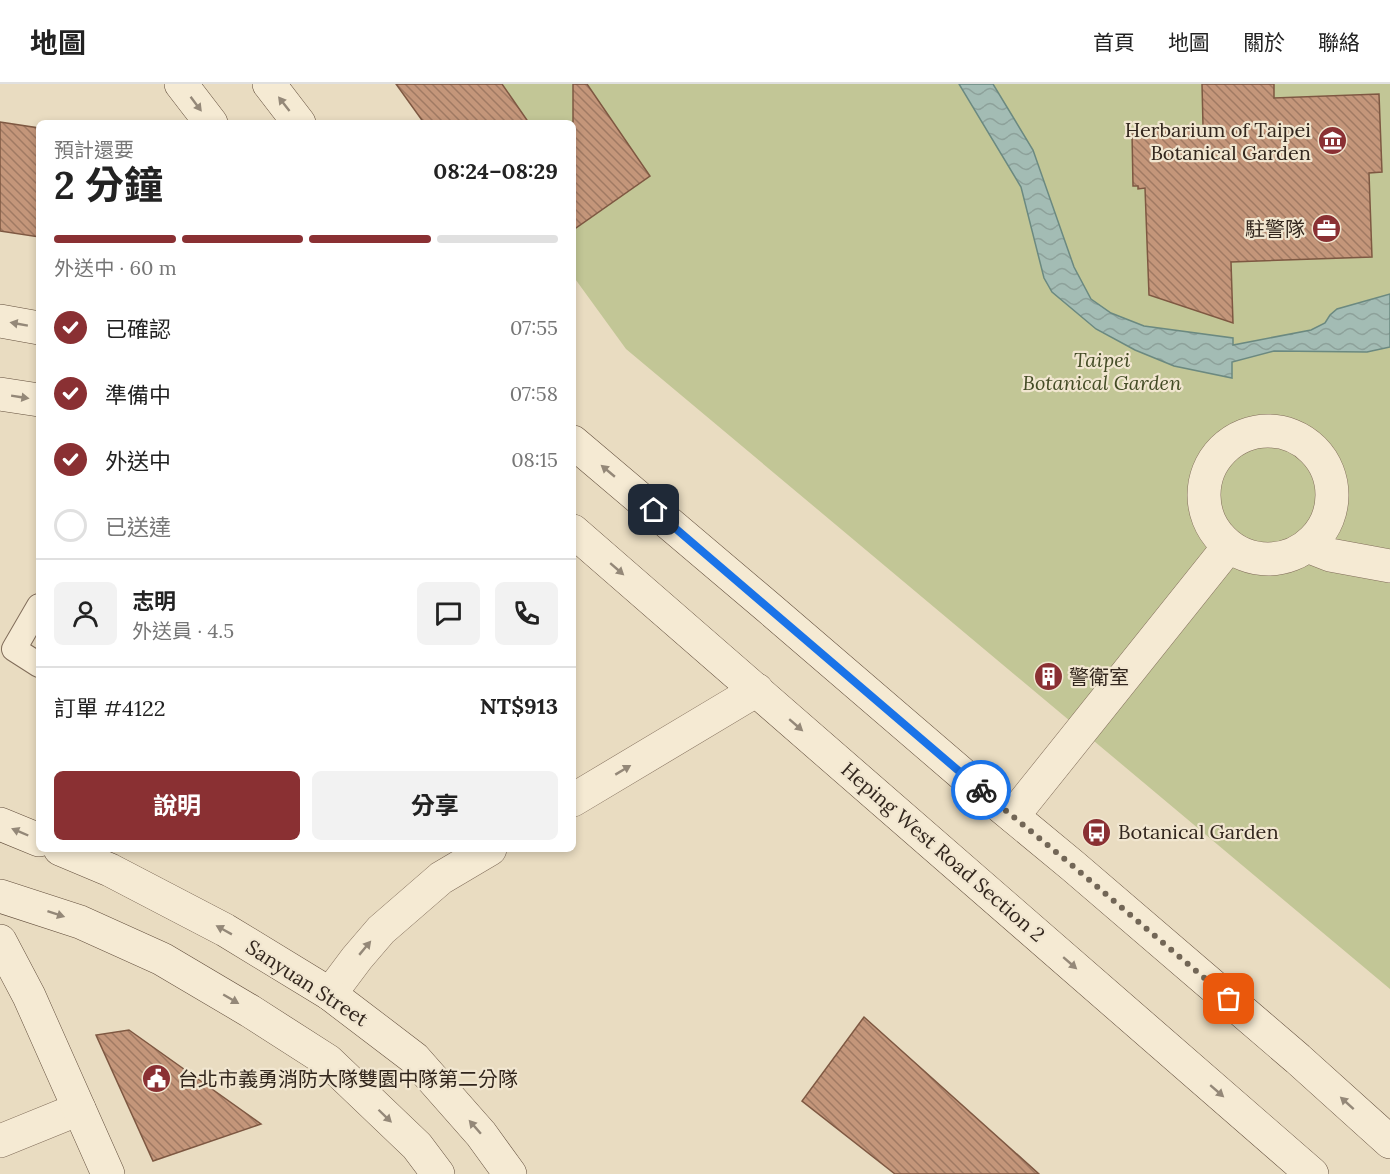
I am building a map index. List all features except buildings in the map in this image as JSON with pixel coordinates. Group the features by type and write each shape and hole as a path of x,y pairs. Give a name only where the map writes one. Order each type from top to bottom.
{"street":[{"path":"181,84 209,120"},
{"path":"269,84 297,120"},
{"path":"0,321 36,327"},
{"path":"0,394 36,400"},
{"path":"1276,430 1307,443 1319,456 1328,470 1332,486 1332,503 1328,519 1307,546 1277,559 1260,558 1243,554 1229,546 1217,534 1208,520 1204,503 1204,486 1208,470 1216,456 1228,444 1243,435 1276,430"},
{"path":"576,445 1073,866 1298,1059 1390,1142"},
{"name":"Heping West Road Section 2","path":"576,534 1311,1174"},
{"path":"1013,816 1229,546"},
{"path":"1307,546 1330,555 1390,566"},
{"path":"576,798 757,690"},
{"path":"0,824 36,839"},
{"name":"Sanyuan Street","path":"67,852 110,870 225,930 330,994 414,1058 480,1134 510,1174"},
{"path":"330,994 381,930 441,878 485,852"},
{"path":"0,896 80,922 162,959 250,1011 328,1061 417,1146 438,1174"},
{"path":"0,941 29,996 108,1174"},
{"path":"0,1141 79,1109"}],"lane":[{"path":"36,611 14,649 36,663"}],"green space":[{"name":"Taipei Botanical Garden","path":"502,84 1390,84 1390,989 626,349 576,280 576,228 594,215 576,136 576,120 527,120"}],"water":[{"path":"959,84 993,84 1033,150 1074,267 1091,299 1111,313 1144,326 1233,338 1233,345 1311,330 1325,323 1337,309 1390,294 1390,347 1367,352 1274,351 1232,362 1232,378 1174,366 1135,350 1096,329 1052,292 1044,278 1021,187"}],"way so far":[{"path":"981,790 1229,999"}],"place":[{"name":"Herbarium of Taipei Botanical Garden","path":"1332,141"},
{"name":"駐警隊","path":"1326,229"},
{"name":"警衛室","path":"1048,677"},
{"name":"Botanical Garden","path":"1097,832"},
{"name":"台北市義勇消防大隊雙園中隊第二分隊","path":"157,1079"}],"route":[{"path":"654,510 981,790"}]}
